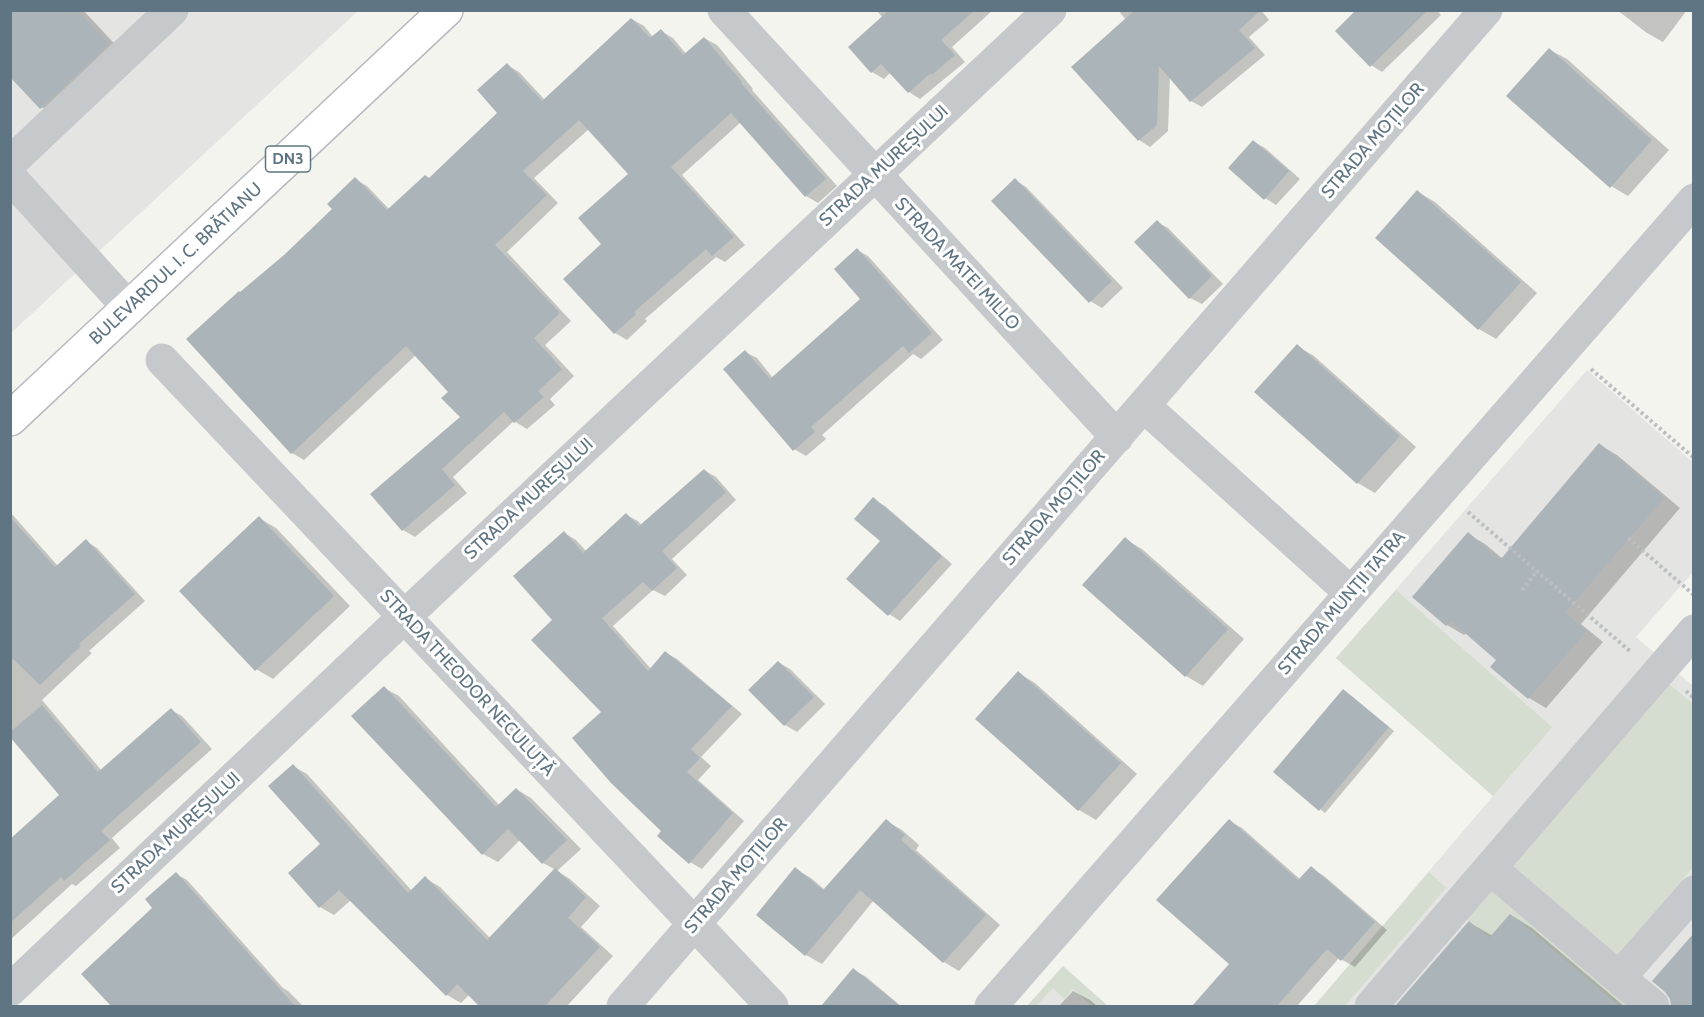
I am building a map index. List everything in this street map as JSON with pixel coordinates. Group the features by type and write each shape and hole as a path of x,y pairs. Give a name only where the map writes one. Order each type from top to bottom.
{"main road":[{"name":"BULEVARDUL I. C. BRĂTIANU","path":"10,419 446,10"}],"street":[{"path":"10,163 172,10"},
{"name":"STRADA MATEI MILLO","path":"724,10 1117,437"},
{"name":"STRADA MUREȘULUI","path":"10,990 1050,10"},
{"name":"STRADA MOȚILOR","path":"623,1006 1486,10"},
{"path":"10,177 129,308"},
{"name":"STRADA MUNȚII TATRA","path":"995,1005 1694,200"},
{"name":"STRADA THEODOR NECULUȚĂ","path":"162,360 772,1006"},
{"path":"1144,406 1351,593"},
{"path":"1371,1006 1694,631"},
{"path":"1490,868 1653,1006"},
{"path":"1620,978 1694,892"}],"path":[{"path":"1565,347 1694,458"},
{"path":"1441,489 1537,571 1661,668"},
{"path":"1628,538 1694,595"},
{"path":"1522,590 1537,571"}],"shaded area":[{"path":"11,11 358,11 11,333"},
{"path":"1587,370 1693,462 1693,572 1636,637 1693,686 1693,1006 1314,1006 1493,796 1336,658"},
{"path":"1396,590 1552,727 1493,796 1336,658"},
{"path":"1668,683 1693,704 1693,867 1615,960 1509,870"},
{"path":"1429,872 1446,888 1345,1006 1314,1006"},
{"path":"1496,886 1637,1006 1619,1006 1511,914 1489,938 1467,919"},
{"path":"1063,966 1108,1006 1027,1006"},
{"path":"1063,966 1108,1006 1092,1006 1073,989 1064,999 1053,988 1036,1006 1027,1006"}],"building":[{"path":"10,10 77,10 109,44 40,109 10,77"},
{"path":"975,10 941,40 955,55 908,93 881,64 871,73 848,47 888,11"},
{"path":"1135,10 1261,10 1239,30 1255,48 1190,102 1159,66 1157,125 1138,141 1071,67"},
{"path":"1356,10 1428,10 1370,67 1335,31"},
{"path":"631,18 650,38 661,29 683,55 704,37 741,83 826,179 805,197 731,113 671,167 734,237 712,256 706,249 634,312 636,314 614,334 563,279 601,244 578,218 628,174 579,120 523,171 547,195 495,245 560,313 534,338 562,369 538,391 544,397 514,423 504,412 442,469 455,485 402,531 370,494 460,417 441,398 448,392 406,346 291,454 186,339 239,291 284,255 332,209 327,204 355,177 387,210 425,175 429,178 497,113 477,90 507,63 542,101"},
{"path":"1549,48 1652,140 1610,188 1506,96"},
{"path":"1253,140 1289,171 1264,200 1228,168"},
{"path":"1015,178 1112,281 1089,303 991,201"},
{"path":"1417,190 1521,282 1478,330 1375,238"},
{"path":"1157,220 1212,276 1189,299 1134,242"},
{"path":"857,248 932,333 909,353 903,346 811,427 815,432 793,451 723,369 745,350 770,379 860,299 834,269"},
{"path":"1297,344 1400,436 1357,484 1254,392"},
{"path":"1599,443 1664,498 1565,613 1587,631 1528,699 1490,667 1496,660 1451,621 1446,626 1412,597 1468,532 1500,560"},
{"path":"704,469 726,492 662,551 677,568 652,591 643,582 602,618 648,671 665,651 732,706 691,749 700,758 687,772 733,813 689,864 657,836 661,831 611,783 572,738 601,712 531,640 552,620 513,576 564,531 583,553 626,513 639,526"},
{"path":"873,497 942,556 888,616 846,579 880,541 854,519"},
{"path":"259,516 334,596 255,671 179,591"},
{"path":"10,517 55,567 86,539 135,594 79,644 81,646 40,685 10,656"},
{"path":"1125,537 1228,629 1185,677 1082,585"},
{"path":"778,661 814,697 784,726 748,690"},
{"path":"1018,671 1121,763 1078,811 975,719"},
{"path":"384,686 496,807 516,788 567,840 542,864 508,829 482,855 351,716"},
{"path":"1343,689 1389,727 1319,811 1273,772"},
{"path":"42,705 98,772 171,708 201,742 101,831 110,840 64,881 61,877 10,923 10,839 59,795 10,737 10,732"},
{"path":"293,764 408,893 425,876 487,940 555,868 586,897 568,918 600,947 545,1006 479,1006 457,984 446,996 339,890 319,908 288,873 320,844 268,786"},
{"path":"886,819 905,835 901,840 986,915 943,963 860,890 805,956 756,915 795,867 823,890"},
{"path":"1229,819 1298,880 1311,866 1375,922 1341,961 1327,949 1277,1006 1192,1006 1229,964 1156,900"},
{"path":"176,872 295,1006 111,1006 81,974 152,908 145,899"},
{"path":"1510,914 1619,1006 1395,1006 1469,921 1489,938"},
{"path":"1694,933 1694,1006 1671,1006 1670,999 1665,992 1652,981"},
{"path":"853,968 900,1006 821,1006"}]}
